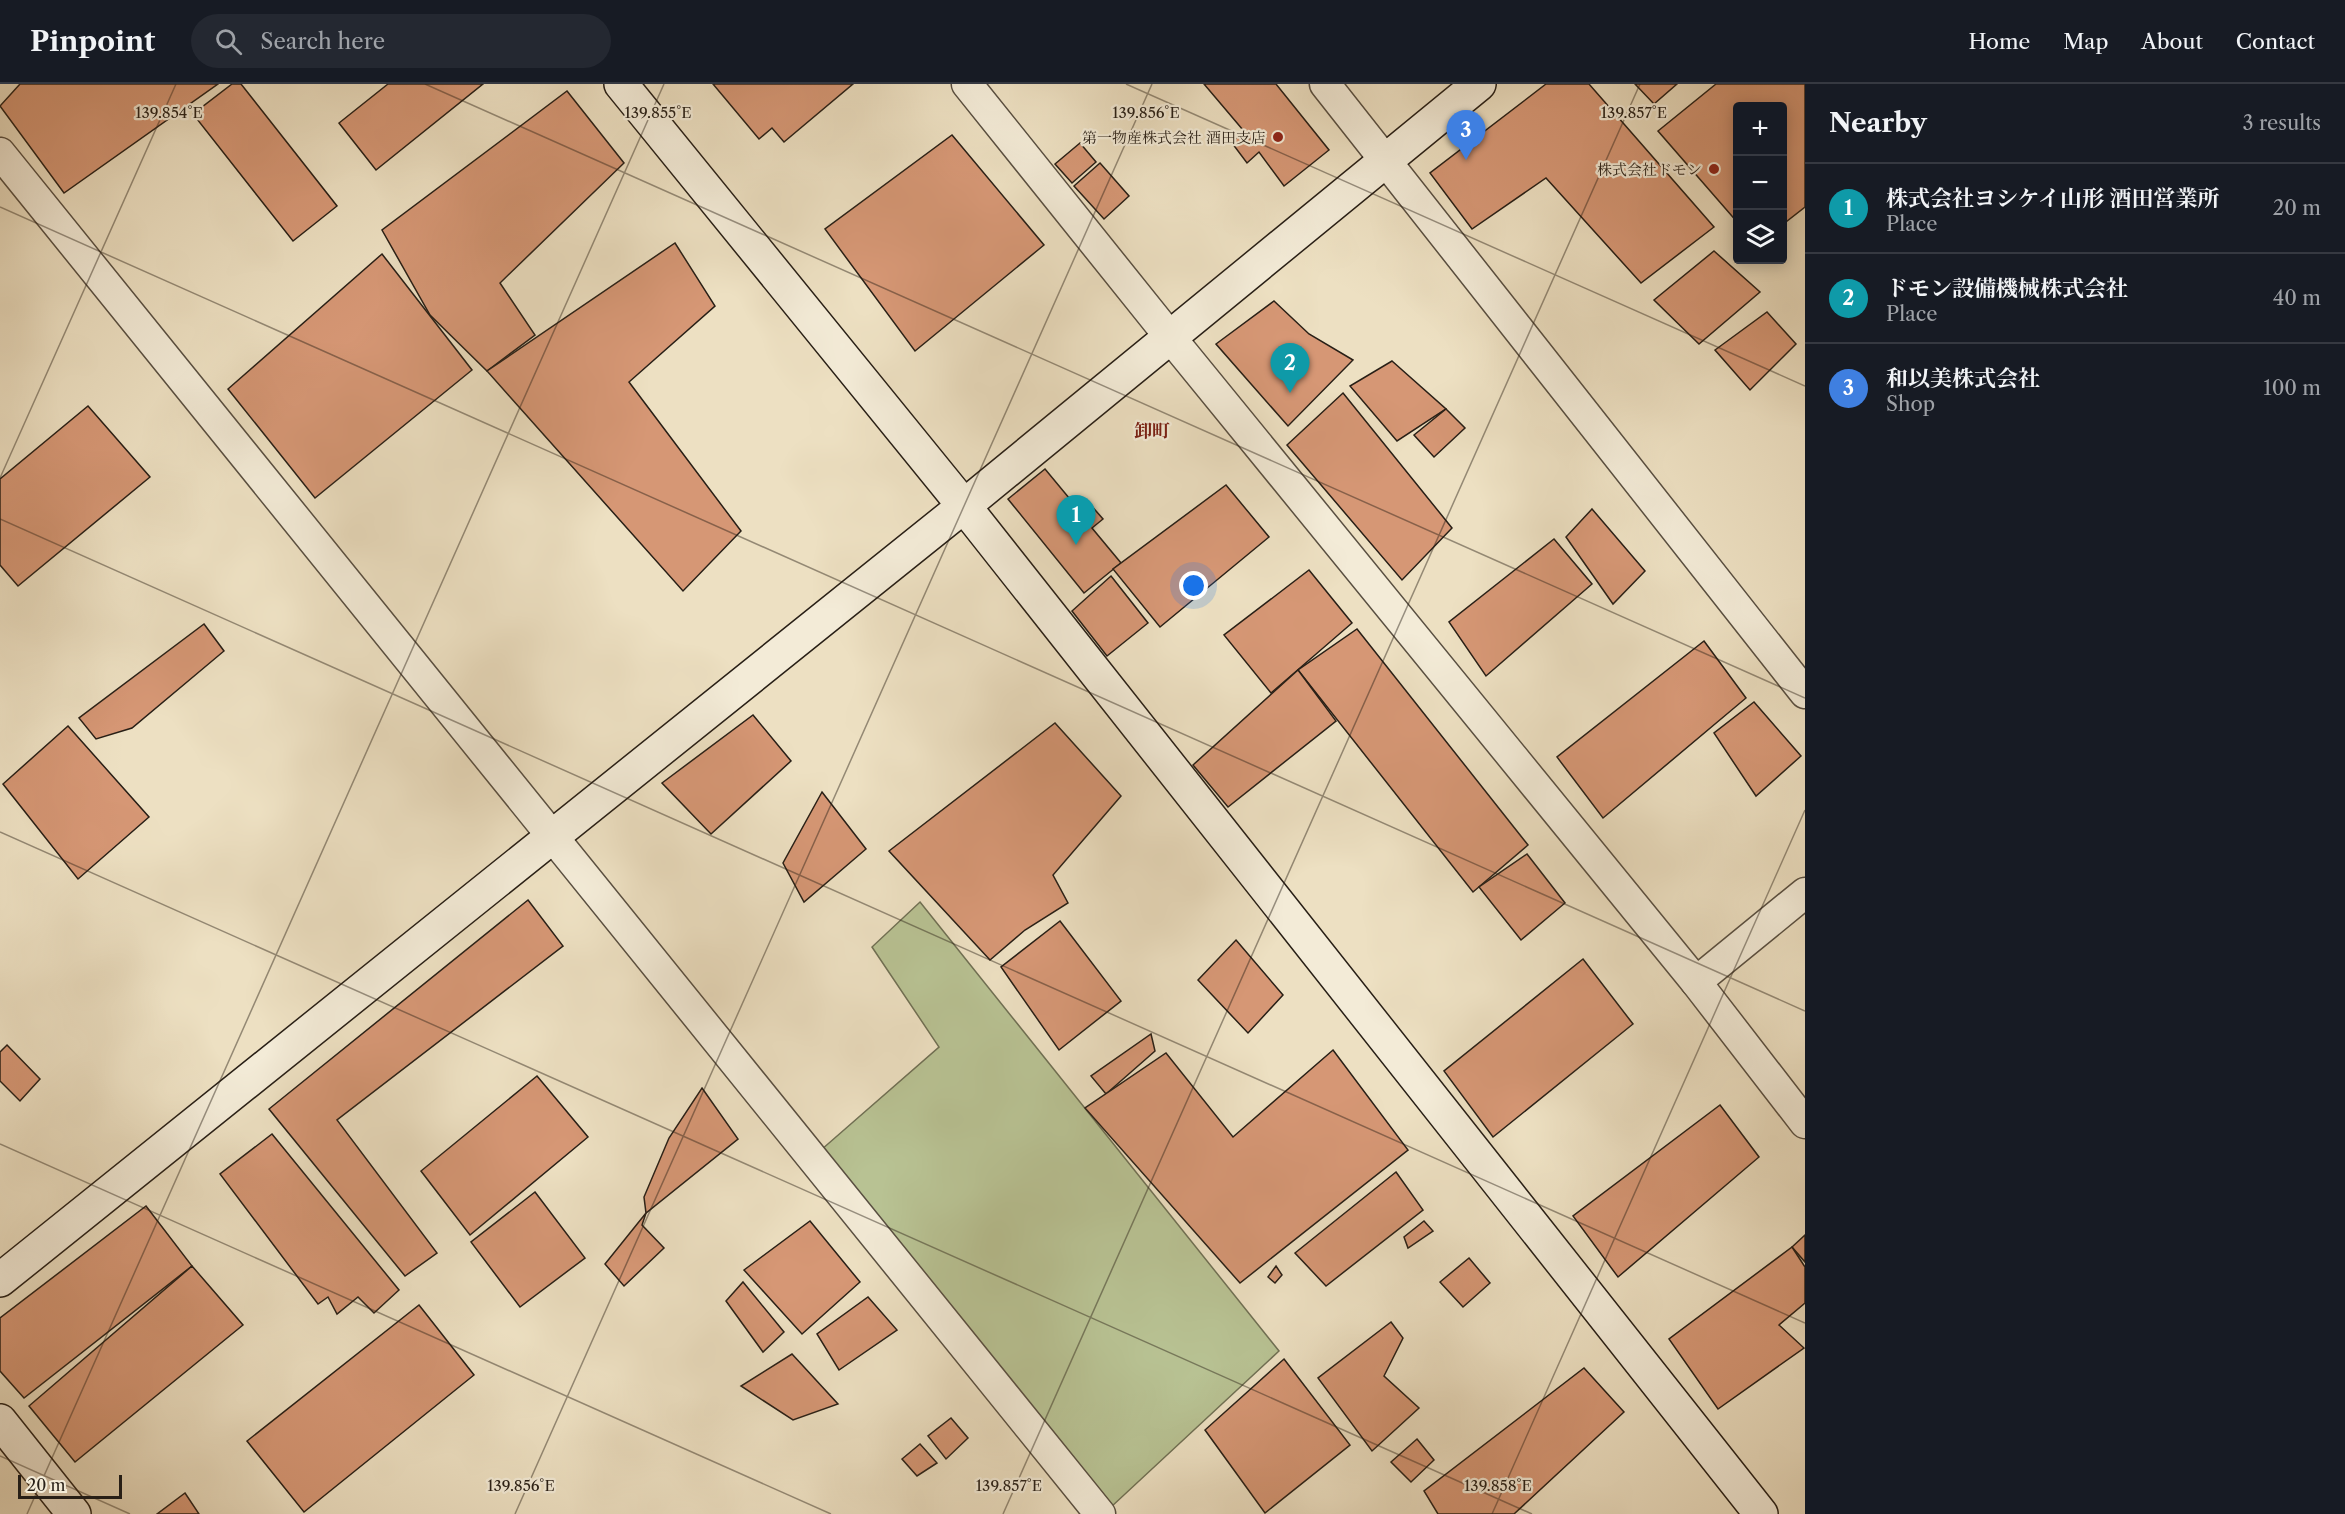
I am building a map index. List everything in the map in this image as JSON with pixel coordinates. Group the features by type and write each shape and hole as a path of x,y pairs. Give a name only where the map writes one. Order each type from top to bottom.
{"street":[{"path":"621,84 964,506 1761,1514"},
{"path":"967,84 1170,337 1696,982 1805,1123"},
{"path":"1325,84 1805,693"},
{"path":"0,1280 964,506 1479,84"},
{"path":"0,153 1100,1514"},
{"path":"1696,982 1805,893"},
{"path":"0,1421 74,1514"}],"green space":[{"path":"920,902 1279,1351 1110,1508 821,1150 939,1047 872,947"}],"building":[{"path":"20,84 218,84 64,193 0,106"},
{"path":"232,84 241,84 337,206 293,241 193,114"},
{"path":"388,84 483,84 376,170 339,123"},
{"path":"713,84 853,84 784,142 772,128 759,139"},
{"name":"第一物産株式会社 酒田支店","path":"1204,84 1276,84 1329,150 1284,186 1259,152 1247,163 1232,143 1243,130"},
{"path":"1546,84 1589,84 1714,227 1641,283 1546,178 1472,229 1430,173"},
{"path":"1635,84 1677,84 1654,104"},
{"name":"株式会社ドモン","path":"1716,84 1805,84 1805,207 1787,221 1787,102 1733,102 1733,217 1658,131"},
{"path":"567,91 624,163 500,283 535,335 487,371 430,315 382,230"},
{"path":"952,135 1044,245 915,351 825,229"},
{"path":"1080,143 1096,162 1072,183 1055,164"},
{"path":"1100,163 1129,196 1104,219 1074,186"},
{"path":"675,243 715,306 629,382 741,531 683,591 487,371"},
{"path":"1714,251 1760,292 1699,344 1654,300"},
{"path":"382,254 472,370 315,498 228,389"},
{"path":"1274,301 1309,334 1353,360 1288,426 1216,344"},
{"path":"1767,312 1796,344 1750,390 1715,350"},
{"path":"1392,361 1446,409 1397,441 1350,386"},
{"path":"1343,393 1452,528 1402,580 1287,445"},
{"path":"88,406 150,477 18,586 0,565 0,479"},
{"path":"1446,409 1465,428 1434,457 1414,435"},
{"path":"1045,469 1079,510 1089,503 1103,519 1092,528 1121,563 1084,593 1008,499"},
{"path":"1226,485 1269,537 1160,627 1113,569"},
{"path":"1592,509 1645,571 1613,604 1566,537"},
{"path":"1554,539 1592,584 1486,676 1449,622"},
{"path":"1309,570 1352,623 1271,693 1224,635"},
{"path":"1111,576 1148,623 1107,656 1072,611"},
{"path":"204,624 224,651 132,728 96,739 79,718"},
{"path":"1357,629 1528,845 1473,892 1298,670"},
{"path":"1704,641 1746,698 1603,818 1557,757"},
{"path":"1298,670 1336,721 1228,807 1193,765"},
{"path":"1754,702 1801,756 1756,796 1714,733"},
{"path":"753,715 791,761 711,834 662,783"},
{"path":"1055,723 1121,796 1053,875 1068,903 1025,930 990,960 889,851"},
{"path":"68,726 149,817 78,879 3,784"},
{"path":"822,792 866,849 804,902 783,863"},
{"path":"1527,854 1565,903 1521,940 1479,887"},
{"path":"528,900 563,946 337,1120 437,1253 405,1276 269,1109"},
{"path":"1060,921 1121,1001 1059,1050 1001,967"},
{"path":"1236,940 1283,995 1248,1033 1198,980"},
{"path":"1583,959 1633,1024 1493,1137 1444,1071"},
{"path":"1151,1034 1155,1051 1106,1094 1091,1076"},
{"path":"7,1045 40,1079 20,1101 0,1081 0,1052"},
{"path":"1333,1050 1408,1150 1240,1283 1085,1108 1166,1053 1233,1137"},
{"path":"537,1076 588,1137 470,1235 421,1171"},
{"path":"702,1088 738,1139 646,1213 644,1197 669,1138"},
{"path":"1720,1105 1759,1157 1618,1277 1573,1216"},
{"path":"272,1134 399,1290 374,1313 358,1297 337,1314 328,1297 318,1304 220,1174"},
{"path":"1396,1172 1423,1210 1326,1286 1295,1253"},
{"path":"535,1192 585,1258 520,1307 471,1242"},
{"path":"146,1206 192,1266 24,1398 0,1371 0,1318"},
{"path":"646,1213 642,1225 664,1248 624,1286 605,1264"},
{"path":"810,1221 860,1282 802,1334 744,1270"},
{"path":"1424,1221 1433,1231 1408,1248 1404,1237"},
{"path":"1805,1235 1805,1262 1792,1247"},
{"path":"1792,1247 1805,1267 1805,1303 1779,1325 1804,1348 1718,1409 1669,1339"},
{"path":"1469,1258 1490,1283 1463,1307 1440,1282"},
{"path":"192,1266 243,1325 75,1462 29,1406"},
{"path":"1276,1266 1282,1275 1275,1283 1268,1277"},
{"path":"743,1282 784,1332 763,1352 726,1301"},
{"path":"868,1297 897,1330 839,1370 817,1334"},
{"path":"419,1305 474,1375 304,1512 247,1441"},
{"path":"1391,1322 1403,1338 1384,1376 1419,1408 1372,1451 1318,1378"},
{"path":"792,1354 838,1404 793,1420 741,1386"},
{"path":"1284,1359 1350,1445 1265,1513 1205,1430"},
{"path":"1584,1368 1624,1412 1514,1514 1438,1514 1424,1491"},
{"path":"951,1418 968,1438 946,1459 928,1436"},
{"path":"1417,1439 1434,1460 1411,1482 1391,1462"},
{"path":"920,1444 937,1463 917,1476 902,1459"},
{"path":"185,1493 199,1514 157,1514"}],"place":[{"name":"第一物産株式会社 酒田支店","path":"1278,137"},
{"name":"和以美株式会社","path":"1466,160"},
{"name":"株式会社ドモン","path":"1714,169"},
{"name":"ドモン設備機械株式会社","path":"1290,393"},
{"name":"株式会社ヨシケイ山形 酒田営業所","path":"1076,545"}],"district":[{"name":"卸町","path":"1152,431"}]}
